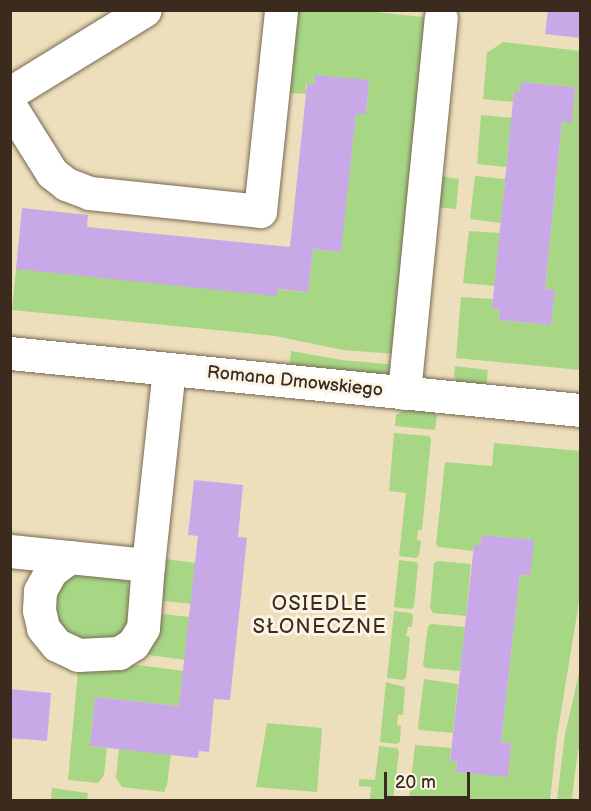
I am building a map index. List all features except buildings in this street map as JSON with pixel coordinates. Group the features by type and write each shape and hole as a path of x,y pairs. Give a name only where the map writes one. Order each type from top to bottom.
{"street":[{"path":"10,93 145,10"},
{"path":"10,106 52,172 66,184 89,193 260,211 280,10"},
{"path":"404,393 441,18"},
{"name":"Romana Dmowskiego","path":"10,353 580,410"},
{"path":"70,557 51,571 40,591 39,610 43,628 57,645 78,655 119,653 133,644 143,628 169,369"},
{"path":"10,551 148,565"}],"green space":[{"path":"356,10 423,17 430,26 396,354 343,350 275,336 12,310 16,269 308,292 313,249 340,252 356,114 366,114 369,81 316,75 314,85 306,84 306,94 279,92 286,11"},
{"path":"503,42 580,51 580,370 456,358 461,297 493,299 500,309 499,320 551,325 555,290 545,289 562,121 572,122 575,87 522,82 520,92 514,92 513,102 483,99 487,53"},
{"path":"481,115 512,118 506,167 477,164"},
{"path":"438,176 459,179 456,209 435,207"},
{"path":"475,176 505,179 501,223 470,219"},
{"path":"469,231 500,233 495,286 463,283"},
{"path":"291,351 342,360 396,365 387,378 289,369"},
{"path":"455,366 488,370 486,388 458,384 454,376"},
{"path":"409,408 430,410 437,416 435,430 395,426 396,415"},
{"path":"394,433 429,436 431,439 422,530 418,530 417,540 421,541 419,555 416,558 399,556 406,493 389,491"},
{"path":"494,443 580,451 580,596 557,736 550,800 409,800 415,745 451,748 450,760 457,761 456,772 508,776 511,743 501,742 520,574 529,576 533,540 482,535 480,545 474,545 473,551 439,547 436,544 445,462 492,466"},
{"path":"158,558 196,563 192,604 154,600"},
{"path":"399,560 416,562 418,565 414,607 411,609 394,607"},
{"path":"437,561 471,564 466,616 433,613 430,608 434,563"},
{"path":"63,568 118,571 127,583 132,597 127,626 119,636 66,642 46,592"},
{"path":"394,611 411,613 413,616 412,627 408,627 406,636 410,637 406,678 403,680 387,678"},
{"path":"153,613 190,617 186,660 148,655 145,651"},
{"path":"431,624 465,627 460,671 426,668 423,665 428,626"},
{"path":"91,659 184,671 179,706 95,697 90,746 107,748 104,775 98,783 68,780 78,671"},
{"path":"580,669 580,750 578,750 572,798 580,800 557,800 565,734"},
{"path":"424,679 458,684 453,733 419,730"},
{"path":"386,682 405,687 403,715 398,715 397,725 401,726 400,742 397,744 380,742"},
{"path":"267,723 322,728 317,792 256,787"},
{"path":"379,746 397,748 399,752 393,800 370,800 371,787 359,786 359,779 375,780"},
{"path":"119,749 171,754 164,792 122,787 116,778"},
{"path":"52,788 88,793 87,800 51,800"}],"district":[{"name":"OSIEDLE SŁONECZNE","path":"320,616"}]}
